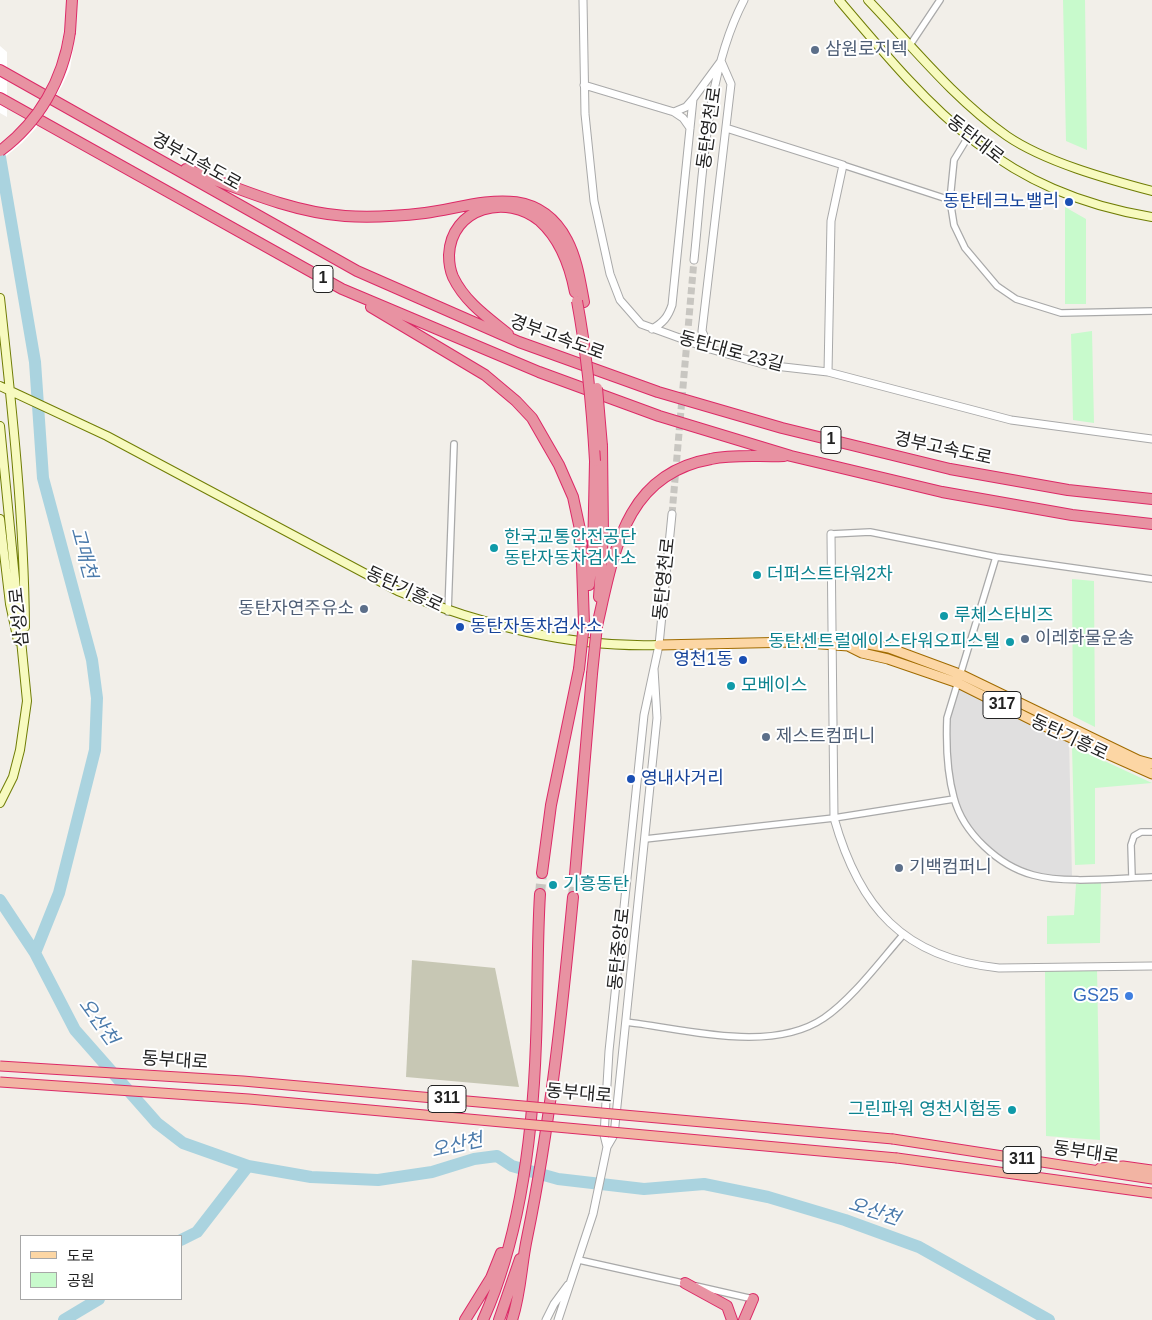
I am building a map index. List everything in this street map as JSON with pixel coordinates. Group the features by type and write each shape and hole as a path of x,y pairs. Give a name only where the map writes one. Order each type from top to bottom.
{"highway":[{"path":"0,151 28,126 51,92 64,61 70,32 72,0"},
{"name":"경부고속도로","path":"3,72 357,271 519,342 658,392 782,428 950,469 1068,490 1152,499"},
{"name":"경부고속도로","path":"3,100 342,289 540,372 659,416 791,456 942,492 1072,515 1152,524"},
{"path":"157,159 276,202 313,212 347,216 400,215 498,200 516,201 545,215 567,239 574,258 592,398 595,461 593,556 578,669 551,805 542,873"},
{"path":"519,342 478,310 463,295 452,275 450,246 455,231 466,218 479,209 492,206 507,206 524,211 539,221 559,246 580,302 599,398 602,446 603,535 575,875"},
{"path":"342,289 485,375 516,400 532,418 559,466 573,497 581,534 584,624"},
{"path":"597,626 622,530 639,501 663,478 683,466 714,458 791,456"},
{"path":"483,1320 501,1273 514,1220 533,1099 540,894"},
{"path":"499,1320 526,1242 530,1224 551,1097 573,897"},
{"name":"동부대로","path":"0,1066 243,1081 892,1139 1152,1179"},
{"name":"동부대로","path":"0,1082 249,1099 897,1158 1152,1193"},
{"path":"1083,1169 1122,1166 1152,1170"},
{"path":"1050,1180 1105,1192 1152,1199"},
{"path":"465,1320 491,1278 514,1220"},
{"path":"512,1320 522,1282 526,1242"},
{"path":"685,1283 727,1306 732,1320"},
{"path":"744,1320 753,1299"}],"main road":[{"name":"동탄대로","path":"839,0 920,93 968,137 1002,162 1052,188 1118,211 1152,217"},
{"name":"동탄대로","path":"868,0 937,74 1006,135 1031,150 1093,174 1152,191"},
{"path":"0,298 10,391 25,588 26,679"},
{"name":"동탄기흥로","path":"0,386 107,436 398,591 448,612 543,636 629,646 795,642 848,646 862,653 960,679 1138,760 1152,764"},
{"name":"삼성2로","path":"0,426 26,679 26,722 12,777 0,803"},
{"path":"0,519 10,604 26,679"},
{"name":"동탄기흥로","path":"960,679 1042,726 1152,774"}],"street":[{"name":"동탄대로 23길","path":"583,0 584,85 588,147 603,250 620,300 641,324 710,349 766,365 828,372 938,399 1010,420 1152,439"},
{"path":"742,4 750,0"},
{"path":"910,45 940,0"},
{"name":"동탄영천로","path":"694,260 712,99 721,62 742,4"},
{"path":"674,112 686,107 721,62 731,84 702,331 710,349"},
{"path":"584,85 674,112 684,118 690,128"},
{"path":"652,329 662,324 668,316 672,305 693,99"},
{"path":"726,128 950,200"},
{"path":"968,137 954,160 950,200 954,225 965,248 997,286 1016,299 1061,313 1152,311"},
{"path":"828,372 831,221 843,165"},
{"path":"448,612 454,444"},
{"name":"동탄영천로","path":"659,644 672,514"},
{"path":"1152,578 996,557 870,532 831,534 834,818 844,853 859,885 879,911 903,935 940,955 979,966 999,968 1152,966"},
{"path":"996,557 947,725 949,766 954,800 966,822 985,848 1012,867 1034,876 1060,879 1152,877"},
{"name":"동탄중앙로","path":"607,1146 604,1135 609,1050 643,724 659,644"},
{"path":"558,1320 586,1237 607,1146 614,1136 657,718 654,669"},
{"path":"645,839 834,818 954,800"},
{"path":"1132,877 1131,845 1134,836 1141,832 1152,832"},
{"path":"626,1022 762,1038 798,1030 824,1018 843,1002 903,935"},
{"path":"579,1260 753,1299"},
{"path":"546,1320 554,1304 572,1281"}],"shaded area":[{"path":"958,683 1069,738 1072,878 1034,876 991,854 966,822 954,799 949,766 947,718"},
{"path":"412,960 495,968 519,1087 406,1077"}],"green space":[{"path":"1063,0 1085,0 1087,150 1066,141"},
{"path":"1065,207 1086,219 1086,304 1065,304"},
{"path":"1092,331 1094,423 1073,420 1071,334"},
{"path":"1072,579 1094,581 1095,727 1073,716"},
{"path":"1072,746 1152,783 1095,788 1095,864 1075,865"},
{"path":"1101,883 1100,943 1047,944 1047,916 1074,915 1076,884"},
{"path":"1097,968 1100,1140 1046,1136 1045,970"}],"pier":[{"path":"64,31 76,32 70,69 62,86 36,128 22,143 0,161 0,145 22,126 49,86 57,68"},
{"path":"0,46 7,52 7,117 0,113"}],"waterway":[{"name":"고매천","path":"0,157 35,362 43,478 92,660 97,698 95,750 59,893 35,953"},
{"name":"오산천","path":"0,900 35,953 75,1030 157,1123 183,1143 248,1166 311,1177 378,1180 432,1172 474,1159 497,1156 512,1166 558,1179 644,1189 704,1184 768,1197 845,1220 919,1247 1049,1320"},
{"path":"182,1240 197,1232 248,1166"},
{"path":"64,1320 97,1300"}],"tunnel":[{"path":"672,514 694,260"},
{"path":"540,894 542,873"},
{"path":"573,897 575,875"}],"place":[{"name":"삼원로지텍","path":"815,50"},
{"name":"동탄테크노밸리","path":"1069,202"},
{"name":"한국교통안전공단 동탄자동차검사소","path":"494,548"},
{"name":"더퍼스트타워2차","path":"757,575"},
{"name":"동탄자연주유소","path":"364,609"},
{"name":"루체스타비즈","path":"944,616"},
{"name":"동탄자동차검사소","path":"460,627"},
{"name":"이레화물운송","path":"1025,639"},
{"name":"동탄센트럴에이스타워오피스텔","path":"1010,642"},
{"name":"영천1동","path":"743,660"},
{"name":"모베이스","path":"731,686"},
{"name":"제스트컴퍼니","path":"766,737"},
{"name":"영내사거리","path":"631,779"},
{"name":"기백컴퍼니","path":"899,868"},
{"name":"기흥동탄","path":"553,885"},
{"name":"GS25","path":"1129,996"},
{"name":"그린파워 영천시험동","path":"1012,1110"}]}
